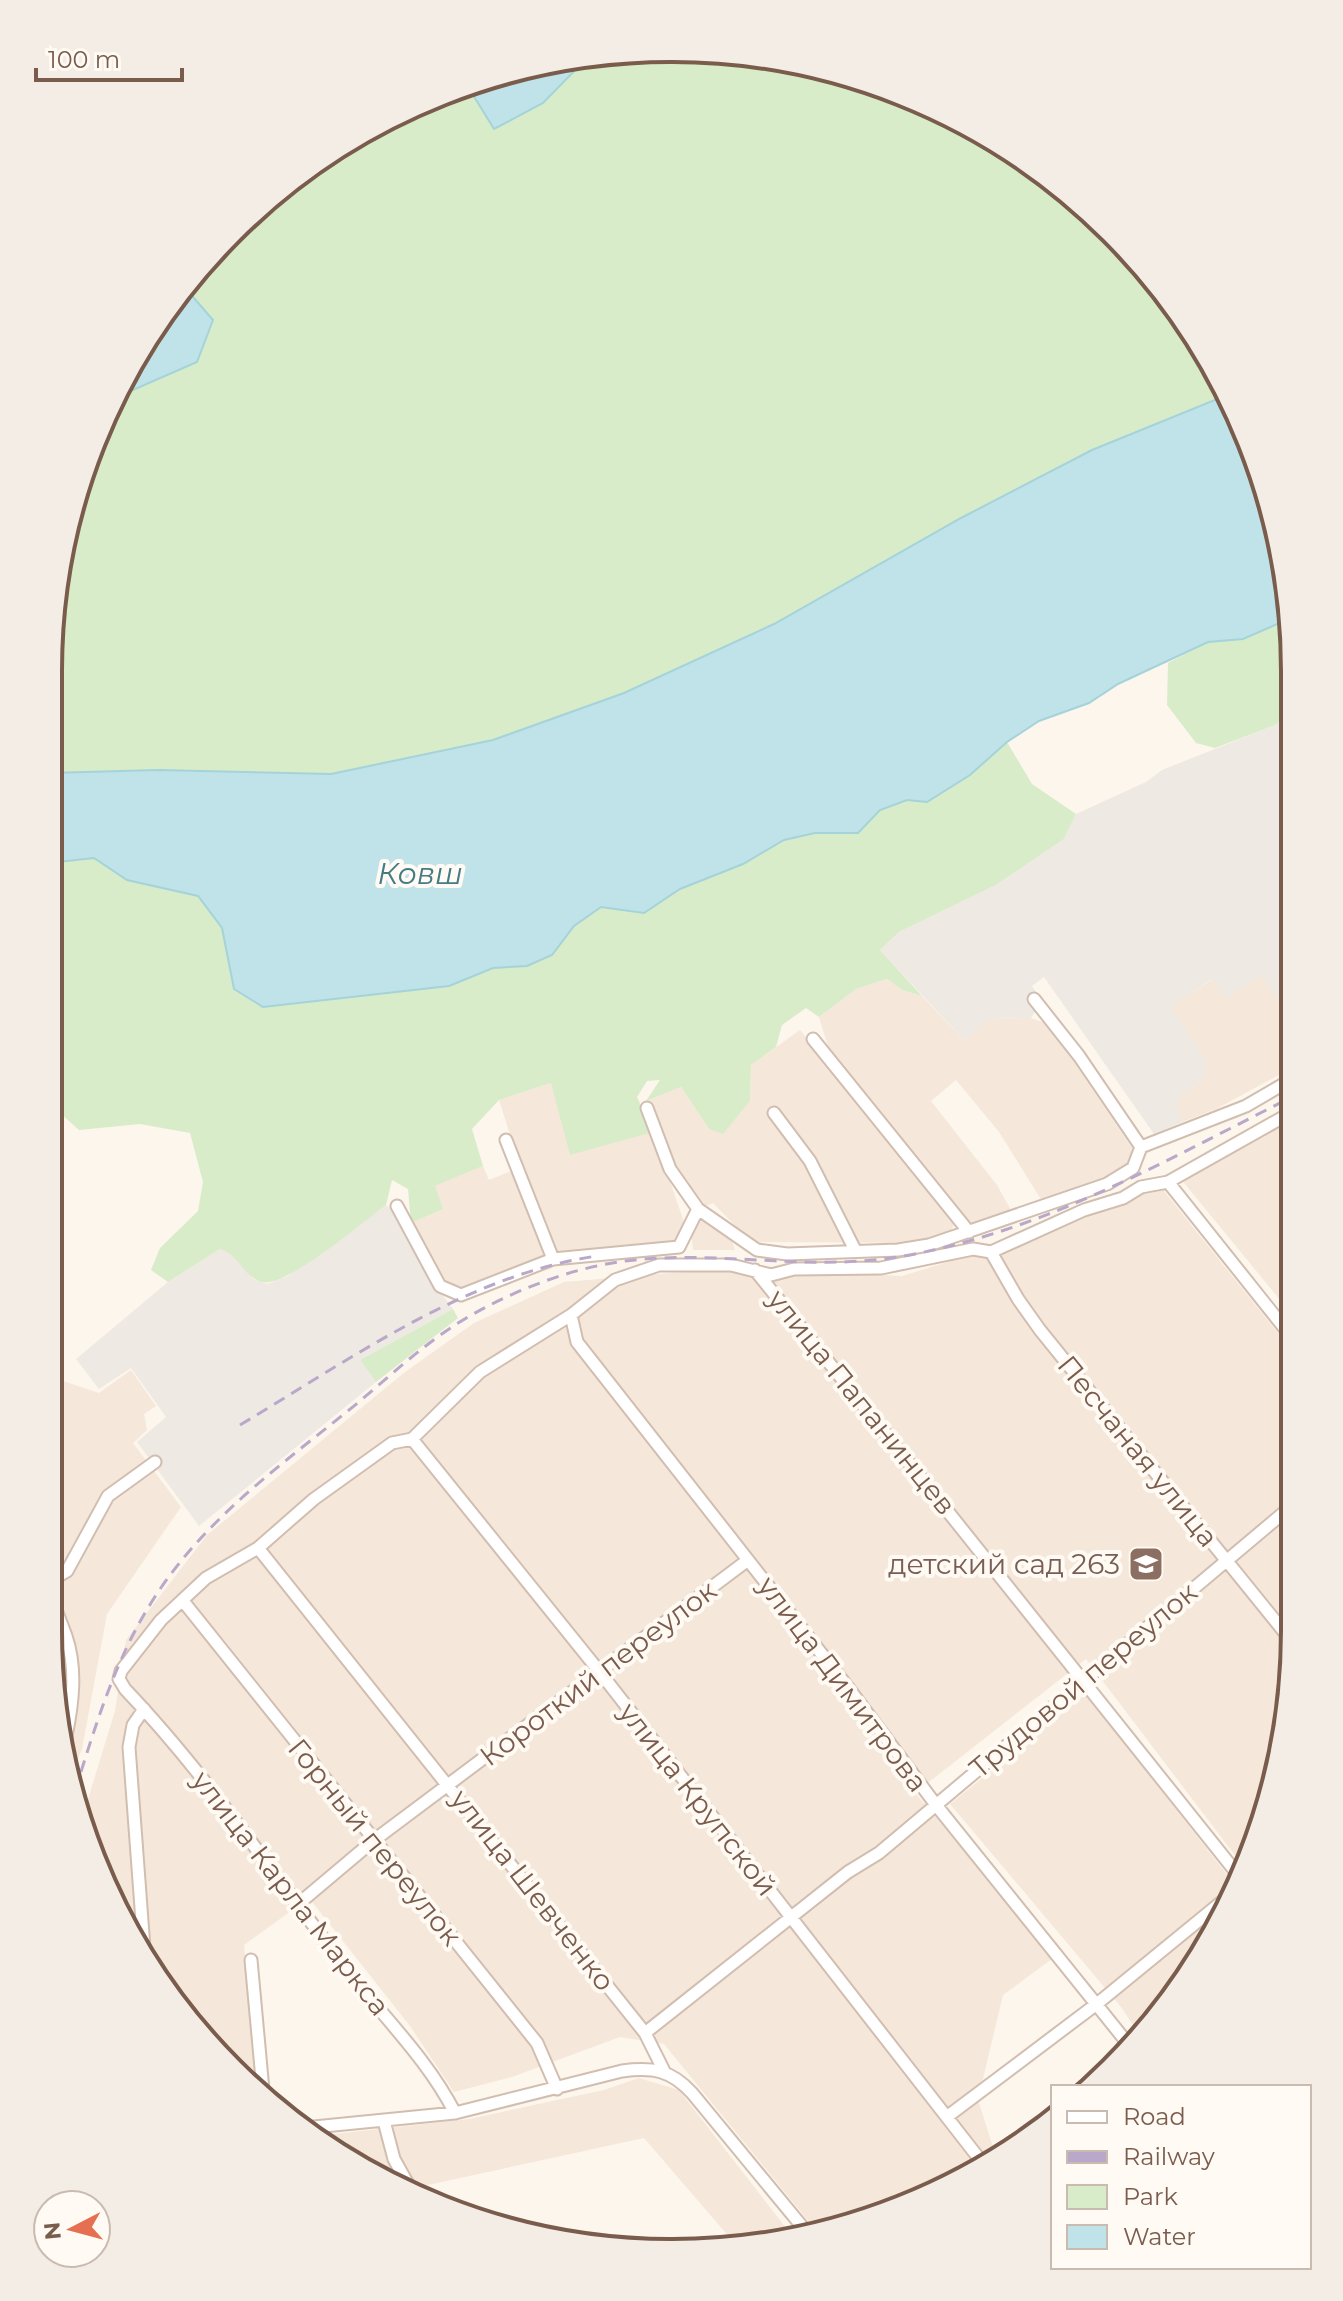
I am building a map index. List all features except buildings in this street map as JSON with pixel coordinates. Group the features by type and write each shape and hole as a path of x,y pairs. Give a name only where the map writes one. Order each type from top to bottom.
{"street":[{"path":"1034,999 1079,1056 1141,1147"},
{"path":"813,1039 969,1232"},
{"path":"647,1108 670,1169 698,1209 757,1250 787,1254 898,1250 969,1232 1107,1184 1133,1168 1141,1147 1246,1106 1281,1086"},
{"path":"774,1113 810,1161 855,1250"},
{"path":"183,1601 206,1578 258,1548 339,1480 392,1443 412,1439 480,1372 571,1315 603,1287 645,1267 708,1264 754,1268 771,1275 794,1269 847,1271 927,1260 973,1249 991,1252 1084,1210 1123,1198 1141,1187 1168,1182 1281,1118"},
{"path":"506,1140 553,1259"},
{"path":"1168,1182 1281,1324"},
{"path":"397,1206 440,1286 461,1295 553,1259 679,1247 698,1209"},
{"name":"Песчаная улица","path":"991,1252 1040,1330 1281,1628"},
{"name":"улица Папанинцев","path":"754,1268 1087,1680 1233,1868"},
{"name":"улица Димитрова","path":"571,1315 577,1342 936,1805 1124,2038"},
{"name":"улица Крупской","path":"412,1439 599,1671 977,2156"},
{"path":"62,1574 67,1571 108,1496 155,1462"},
{"name":"Трудовой переулок","path":"645,2033 848,1872 879,1853 1087,1680 1224,1559 1281,1514"},
{"name":"улица Шевченко","path":"258,1548 450,1784 645,2033 664,2071 678,2078 692,2093 801,2225"},
{"name":"Короткий переулок","path":"297,1905 373,1841 748,1560"},
{"name":"улица Карла Маркса","path":"183,1601 144,1640 119,1679 186,1759 435,2079 455,2113"},
{"name":"Горный переулок","path":"183,1601 537,2043 557,2089"},
{"path":"62,1626 73,1667 69,1721"},
{"path":"143,1932 129,1747 133,1725 144,1709"},
{"path":"948,2116 1098,2003 1212,1909"},
{"path":"251,1960 262,2080"},
{"path":"320,2127 455,2113 622,2071 647,2068 664,2071"},
{"path":"384,2121 394,2159 404,2177"}],"shaded area":[{"path":"1281,721 1281,1003 1260,975 1227,999 1212,979 1171,1007 1206,1060 1206,1076 1179,1098 1177,1108 1182,1122 1154,1134 1044,977 1032,986 1042,1001 1031,1018 988,1019 965,1041 880,950 899,932 996,885 1064,839 1076,814 1146,782 1162,770"},
{"path":"1261,974 1281,1002 1281,1074 1216,1109 1182,1122 1176,1108 1179,1098 1206,1076 1170,1007 1213,979"},
{"path":"887,979 902,990 922,996 965,1041 988,1019 1031,1018 1048,1024 1132,1148 1129,1167 1065,1195 1042,1201 999,1132 956,1080 931,1101 997,1185 1012,1212 980,1225 966,1222 830,1053 819,1017 856,989"},
{"path":"800,1030 955,1223 950,1232 920,1243 751,1242 713,1203 703,1207 674,1168 646,1101 681,1087 709,1129 750,1101 751,1065"},
{"path":"551,1083 653,1132 686,1228 674,1245 557,1256 522,1172 499,1100"},
{"path":"1281,1124 1281,1301 1180,1178"},
{"path":"483,1166 489,1180 514,1170 548,1258 459,1292 440,1282 411,1223 443,1209 434,1186"},
{"path":"1160,1186 1281,1337 1280,1669 1269,1748 1249,1825 1237,1858 1086,1659 915,1793 1056,1956 1003,1995 978,2100 993,2147 905,2193 810,2222 664,2044 620,2037 512,2077 454,2092 410,2026 309,1898 244,1945 257,2075 213,2031 165,1968 108,1863 87,1802 115,1711 126,1640 207,1535 405,1372 474,1323 564,1282 730,1268 902,1276 1042,1233"},
{"path":"386,1205 396,1213 437,1288 453,1309 360,1360 376,1382 199,1526 137,1442 166,1417 131,1368 99,1389 76,1359 168,1282 220,1249 233,1253 253,1279 267,1284 288,1276"},
{"path":"702,1220 709,1220 730,1235 735,1250 693,1250 691,1230"},
{"path":"131,1370 156,1406 144,1414 147,1430 133,1443 181,1507 107,1614 77,1761 63,1669 62,1381 99,1393"},
{"path":"1086,1694 1229,1877 1178,1968 1134,2026 1121,2007 950,1804"},
{"path":"639,2078 679,2090 786,2228 729,2236 644,2138 423,2186 331,2134 469,2119 604,2090"}],"green space":[{"path":"672,62 751,67 790,74 867,94 905,108 1010,165 1073,213 1155,300 1217,399 1092,450 961,518 774,624 624,693 493,740 331,774 158,770 62,773 63,632 67,592 83,514 108,438 131,391 197,362 188,300 270,213 300,188 367,144 438,108 482,92 543,103 575,70"},
{"path":"1279,623 1281,721 1215,748 1196,743 1167,705 1168,663 1208,642 1243,639"},
{"path":"1007,742 1032,784 1076,814 1064,839 996,885 899,932 880,950 922,996 902,990 887,979 856,989 819,1017 806,1008 782,1025 776,1047 751,1065 750,1101 723,1134 709,1129 681,1087 646,1101 660,1080 647,1081 637,1097 653,1132 570,1155 551,1083 499,1100 472,1129 483,1166 435,1186 443,1209 411,1223 408,1189 392,1180 386,1205 288,1275 262,1282 250,1276 232,1256 220,1249 168,1282 151,1270 160,1248 198,1211 203,1182 190,1133 140,1124 79,1130 62,1115 62,862 94,858 127,880 198,896 222,928 234,989 372,992 449,986 493,968 527,966 552,955 574,926 601,907 644,913 680,889 743,864 784,840 815,833 858,833 880,810 907,800 927,802 970,775"},
{"path":"453,1309 458,1318 376,1382 360,1360"}],"water":[{"path":"575,70 543,103 494,129 473,95"},
{"path":"192,295 213,320 197,362 131,391 165,333"},
{"name":"Ковш","path":"1217,399 1235,438 1260,514 1279,623 1243,639 1208,642 1118,684 1089,703 1039,721 1007,742 970,775 927,802 907,800 880,810 858,833 815,833 784,840 743,864 680,889 644,913 601,907 574,926 552,955 527,966 493,968 449,986 263,1007 234,989 222,928 198,896 127,880 94,858 62,862 62,773 158,770 331,774 493,740 624,693 774,624 961,518 1092,450"}],"railway":[{"path":"80,1775 107,1694 127,1647 151,1603 192,1548 265,1478 417,1353 463,1320 538,1284 618,1262 653,1258 868,1261 956,1245 1056,1211 1105,1190 1281,1103"},
{"path":"240,1425 367,1348 456,1300 549,1266 597,1256"}],"place":[{"name":"детский сад 263","path":"1146,1564"}]}
